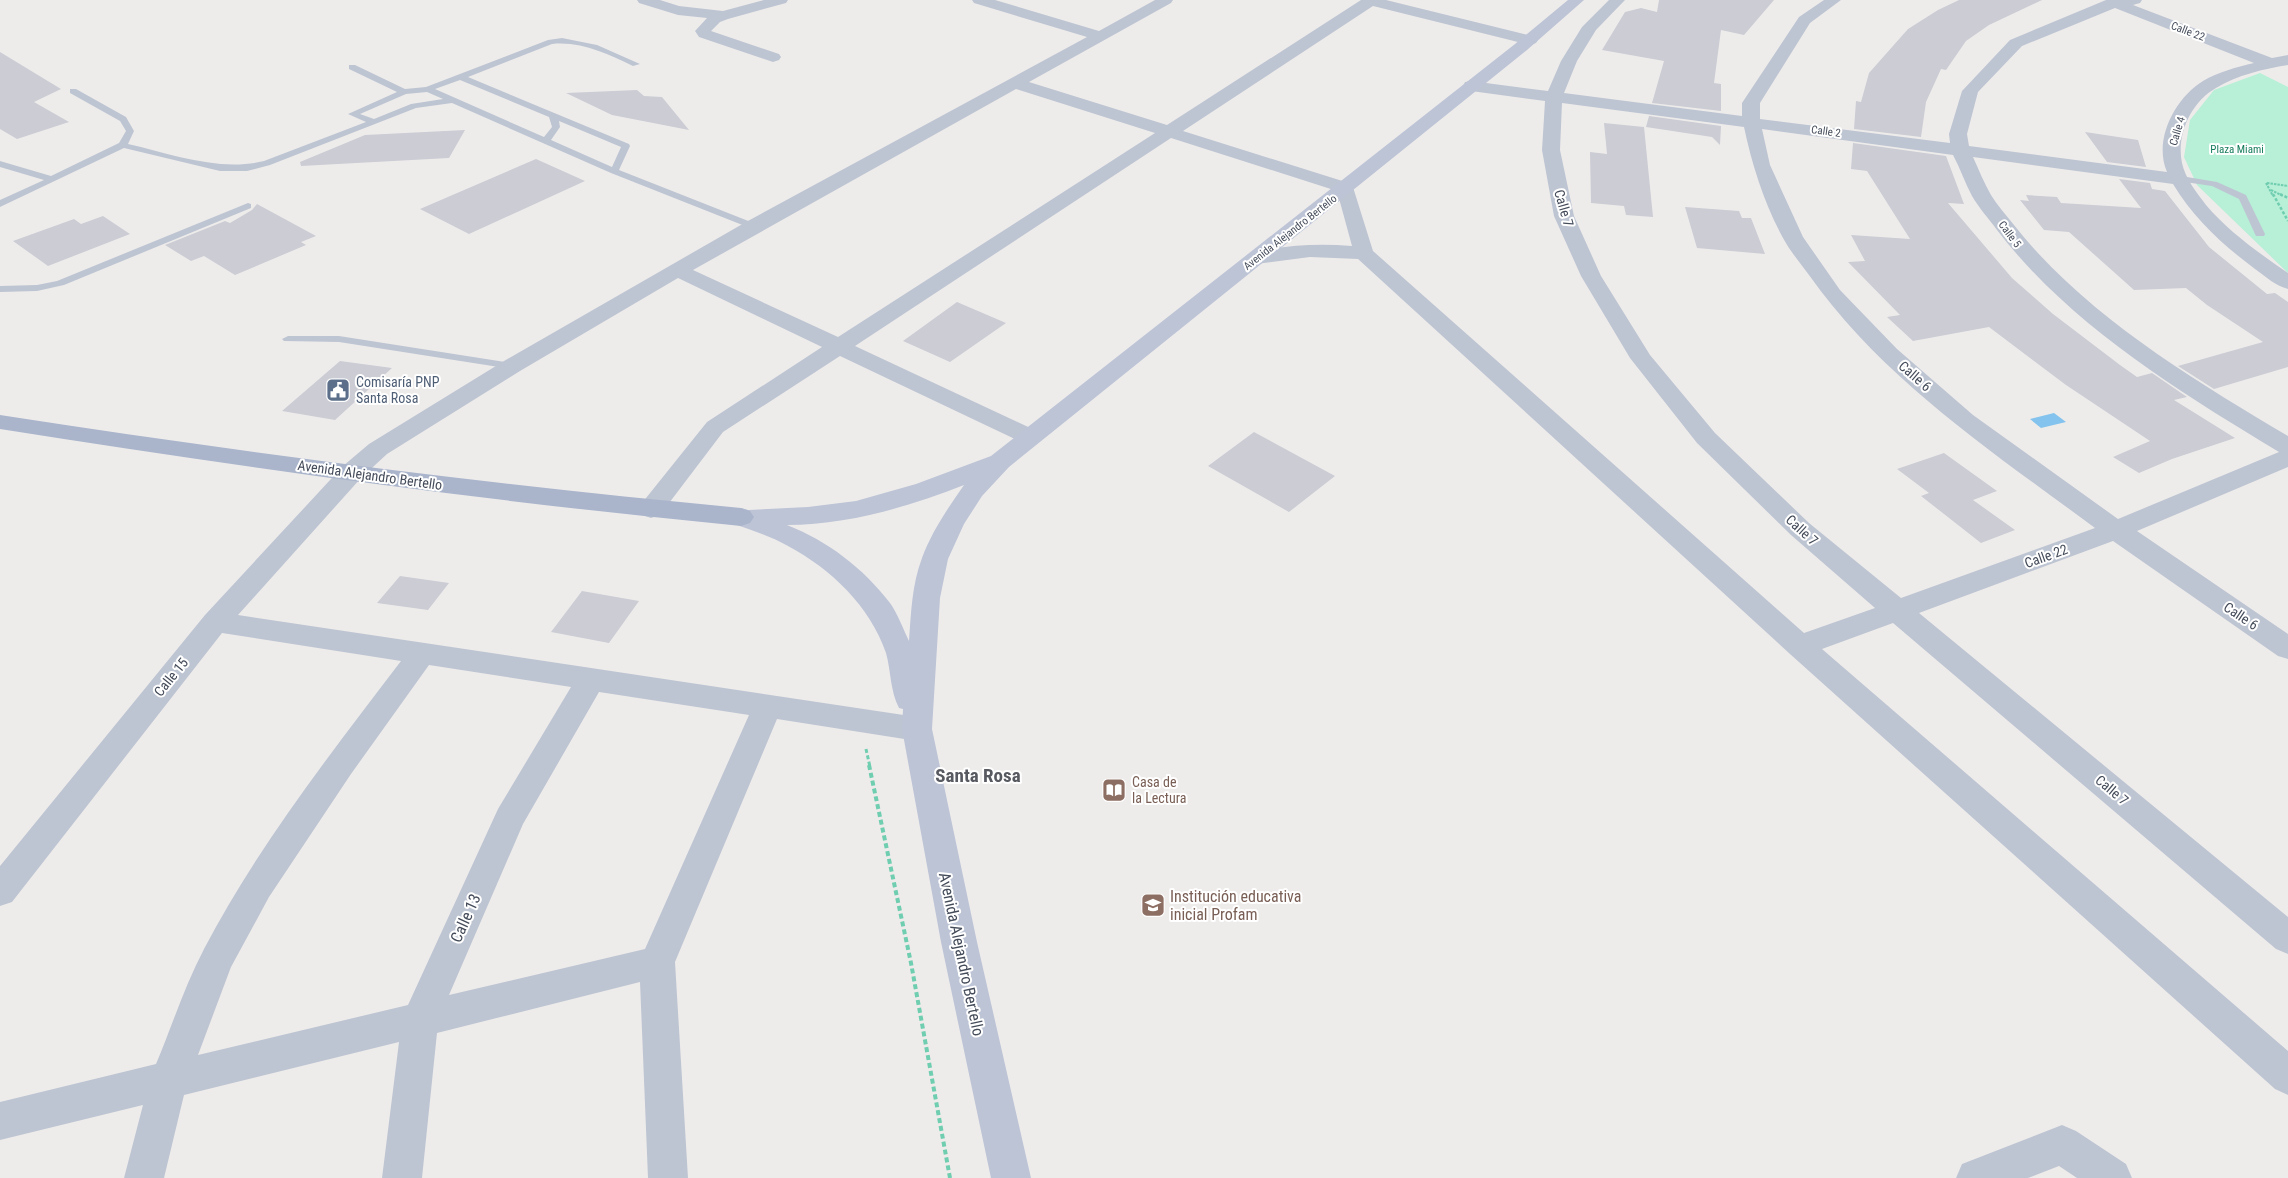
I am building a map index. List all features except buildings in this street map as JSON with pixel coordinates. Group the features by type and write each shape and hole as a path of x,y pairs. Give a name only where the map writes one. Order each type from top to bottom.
{"main road":[{"name":"Avenida Alejandro Bertello","path":"917,729 926,598 935,559 951,523 973,490 1000,460 1345,188 1577,0"},
{"name":"Avenida Alejandro Bertello","path":"0,422 129,442 352,472 651,509 741,517 809,516 880,504 945,484 1000,460"},
{"name":"Avenida Alejandro Bertello","path":"741,517 797,539 844,570 880,611 900,653 959,942 1011,1178"}],"street":[{"path":"644,0 678,10 723,16"},
{"path":"773,57 704,34 703,31 705,27 723,16 781,0"},
{"path":"979,0 1100,36"},
{"name":"Calle 15","path":"0,890 215,622 352,472 378,449 512,366 753,226 1166,0"},
{"path":"651,509 715,427 1370,0 1530,40"},
{"name":"Calle 7","path":"1618,0 1590,27 1569,61 1554,97 1551,150 1564,216 1591,276 1641,358 1706,438 1800,529 2288,938"},
{"name":"Calle 6","path":"1834,0 1804,20 1751,103 1751,121 1762,165 1793,238 1834,294 1889,354 1965,420 2116,530 2288,648"},
{"name":"Calle 5","path":"2135,0 2111,2 2016,43 1970,91 1958,134 1960,149 1982,197 2023,250 2066,292 2128,343 2222,407 2288,447"},
{"name":"Calle 22","path":"2111,2 2269,68"},
{"name":"Calle 4","path":"2288,60 2269,68 2209,85 2189,101 2179,119 2171,147 2173,165 2202,211 2226,236 2288,283"},
{"path":"1016,83 1169,130 1345,188 1364,253 1800,646 2288,1076"},
{"name":"Calle 2","path":"1471,86 1751,121 2181,179"},
{"path":"1256,258 1292,251 1328,249 1364,253"},
{"path":"676,270 1030,437"},
{"name":"Calle 22","path":"1800,646 2116,530 2288,458"},
{"path":"215,622 917,729"},
{"path":"144,1178 169,1080 216,961 257,887 340,765 422,654"},
{"name":"Calle 13","path":"402,1178 420,1020 509,819 591,680"},
{"path":"668,1178 657,962 768,706"},
{"path":"0,1121 657,962"},
{"path":"1976,1178 2062,1145 2112,1178"}],"lane":[{"path":"372,121 352,114 404,92 428,89 551,42 569,39 636,64"},
{"path":"352,67 404,92"},
{"path":"461,76 626,146 614,171"},
{"path":"428,89 614,171 753,226"},
{"path":"0,204 123,145 130,131 123,119 73,91"},
{"path":"123,145 220,168 236,169 267,162 414,106 452,100"},
{"path":"546,141 556,127 552,115"},
{"path":"0,164 52,179"},
{"path":"2181,179 2214,184 2243,197 2260,234"},
{"path":"0,289 37,288 60,283 248,206"},
{"path":"288,339 339,339 512,366"}],"path":[{"path":"2288,186 2266,183 2288,221"},
{"path":"2271,190 2288,198"},
{"path":"862,721 868,764 911,963 950,1178"}],"green space":[{"name":"Plaza Miami","path":"2260,73 2288,87 2288,273 2197,185 2184,157 2190,120 2214,90"}],"water":[{"path":"2054,413 2066,422 2041,428 2030,419"}],"place":[{"name":"Comisaría PNP Santa Rosa","path":"338,390"},
{"name":"Casa de la Lectura","path":"1114,790"},
{"name":"Institución educativa inicial Profam","path":"1153,905"}],"district":[{"name":"Santa Rosa","path":"978,775"}]}
